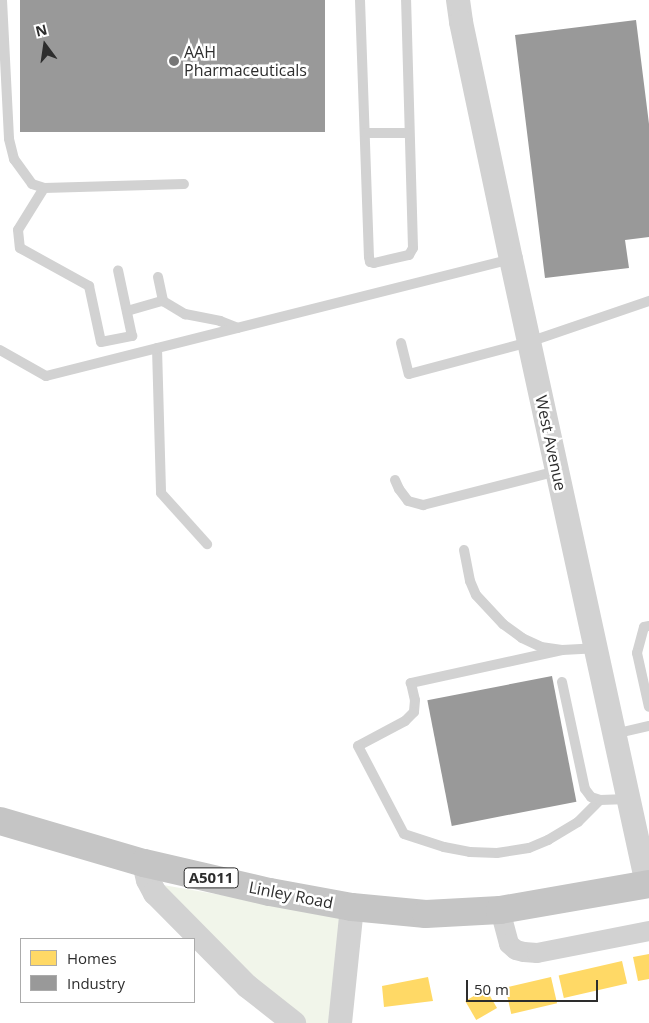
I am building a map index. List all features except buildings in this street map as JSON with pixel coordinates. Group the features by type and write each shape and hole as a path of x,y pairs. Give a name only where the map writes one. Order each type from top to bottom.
{"main road":[{"name":"Linley Road","path":"0,821 144,863 270,892 352,907 426,914 500,910 648,884"}],"street":[{"name":"West Avenue","path":"458,0 511,259 648,884"},
{"path":"144,863 148,880 155,893 247,986 294,1023"},
{"path":"340,1023 352,907"},
{"path":"500,910 509,944 516,950 524,952 537,952 649,930"}],"lane":[{"path":"2,0 9,139 14,159 32,184 44,188 184,184"},
{"path":"360,0 369,257 370,262 374,263 412,252 406,0"},
{"path":"365,133 409,133"},
{"path":"44,188 18,230 20,248 89,286 101,342 132,336 118,270"},
{"path":"0,350 46,376 511,259"},
{"path":"158,277 164,301 184,314 220,321 238,328"},
{"path":"127,311 164,301"},
{"path":"401,343 409,374 529,342 649,301"},
{"path":"157,348 161,493 207,544"},
{"path":"395,480 408,501 423,505 557,471"},
{"path":"464,550 470,581 476,595 503,624 522,638 541,647 562,650"},
{"path":"649,626 644,627 637,653 649,707"},
{"path":"595,648 562,650 411,683 415,700 414,712 405,721 358,746 404,834 444,847 470,852 497,853 529,848 548,840 578,822 600,800"},
{"path":"562,682 585,788 590,797 600,800 628,799"},
{"path":"614,734 649,726"}],"shaded area":[{"path":"163,885 349,917 335,1023 304,1023 244,976"}],"place":[{"name":"AAH Pharmaceuticals","path":"174,61"}]}
